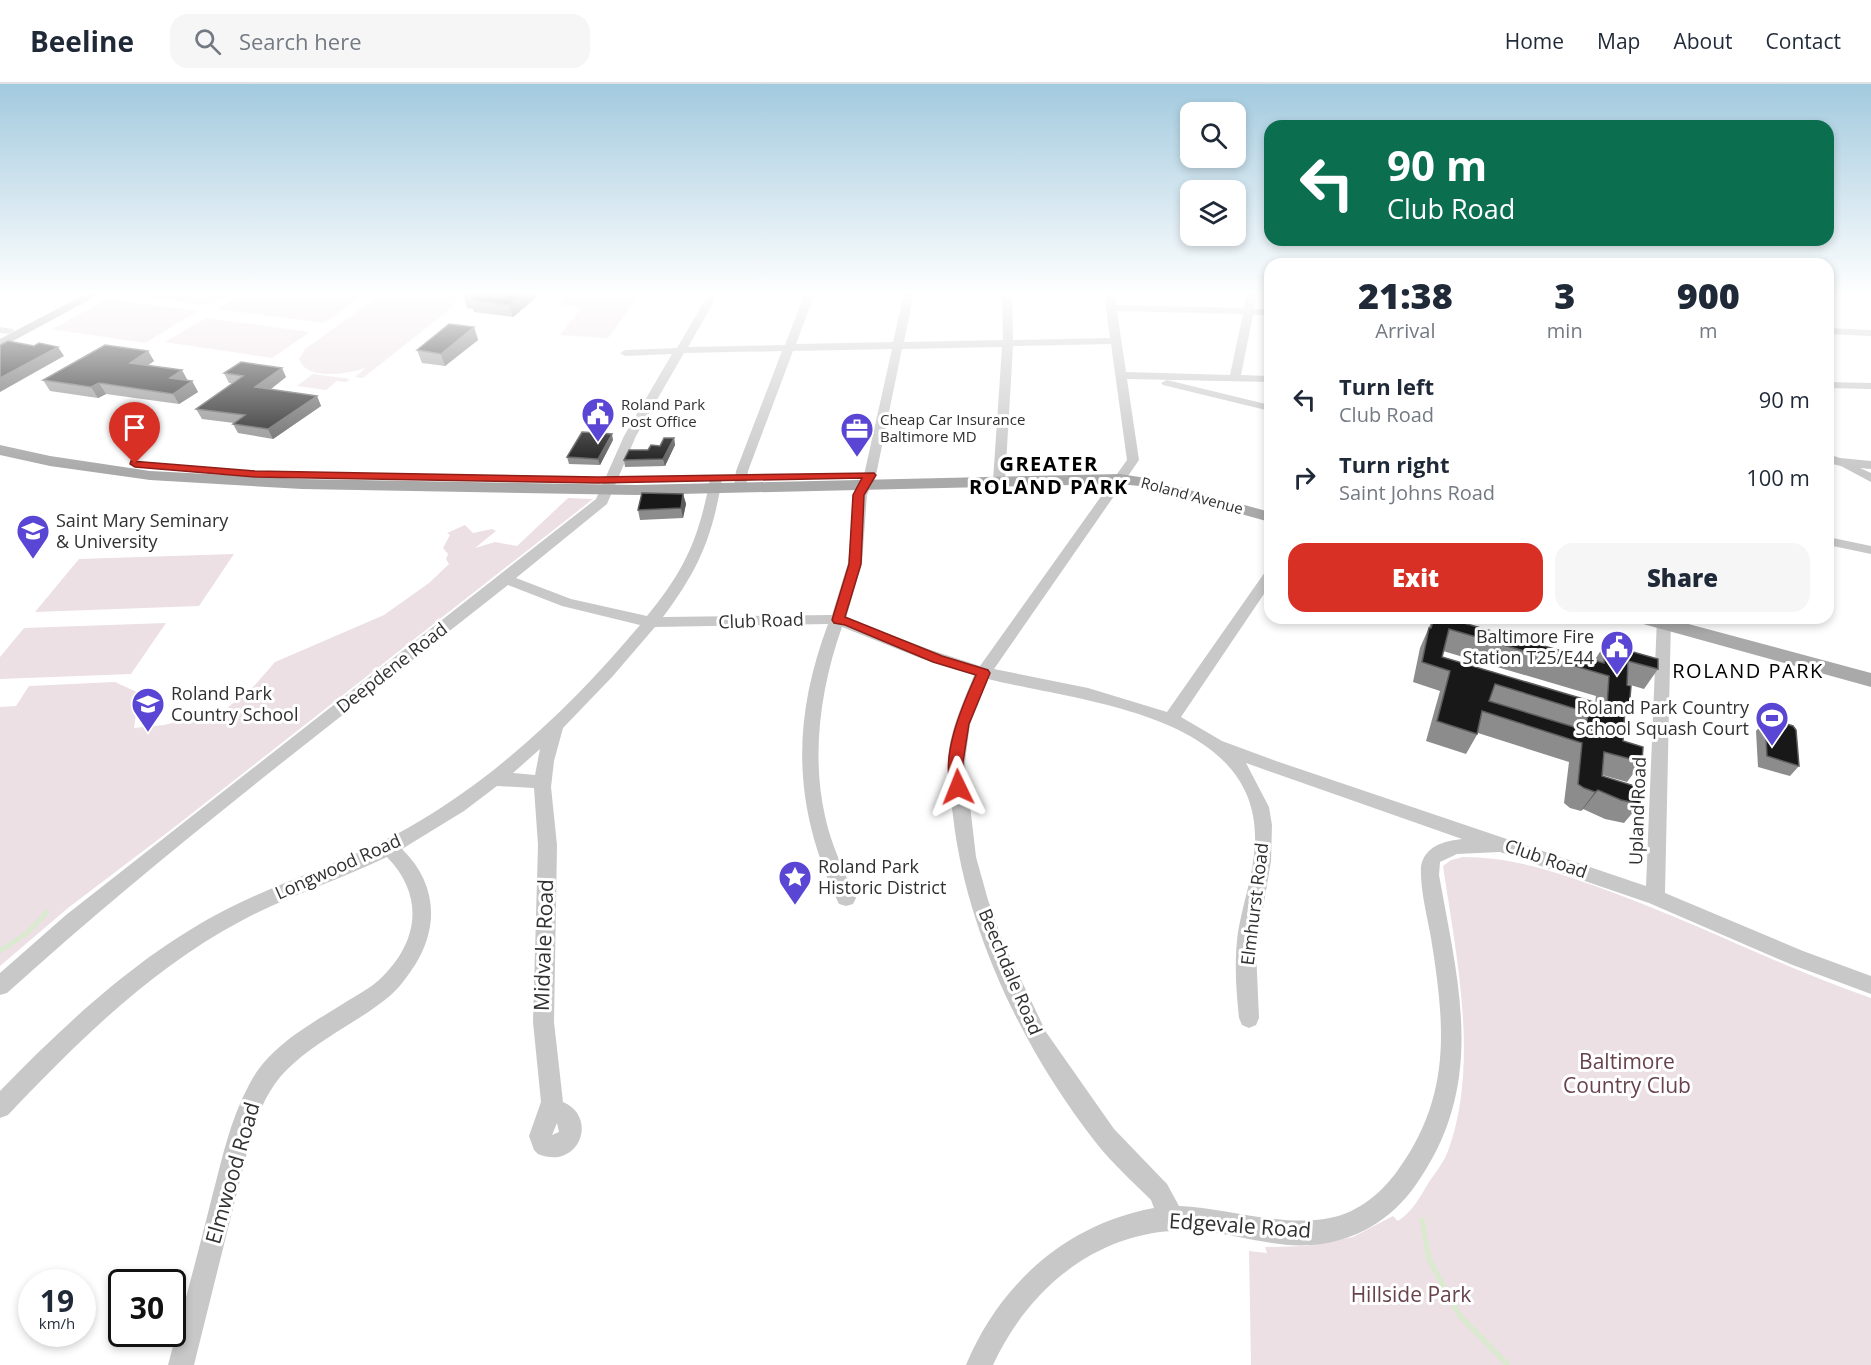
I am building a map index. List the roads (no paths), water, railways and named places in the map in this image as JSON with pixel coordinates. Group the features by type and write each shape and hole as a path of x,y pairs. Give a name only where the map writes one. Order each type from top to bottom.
{"main road":[{"name":"Roland Avenue","path":"0,439 95,458 225,472 608,484"},
{"name":"Roland Avenue","path":"0,450 113,471 214,481 715,484 1122,475 1167,479 1264,505"},
{"name":"Roland Avenue","path":"1122,475 1264,515"},
{"path":"1675,624 1871,680"},
{"path":"1708,624 1871,668"}],"street":[{"path":"625,353 629,353"},
{"name":"Deepdene Road","path":"0,986 73,921 163,848 602,501 630,436 678,353"},
{"path":"740,483 788,353"},
{"path":"846,898 822,839 811,783 812,713 825,657 855,564 859,495 867,480 896,353"},
{"path":"999,476 1007,353"},
{"path":"1118,353 1133,460 1122,475"},
{"path":"1235,378 1240,353"},
{"path":"1121,375 1264,379"},
{"path":"1137,375 1264,407"},
{"path":"1196,390 1201,377"},
{"path":"1834,385 1871,386"},
{"path":"1834,460 1871,465"},
{"path":"1834,460 1871,478"},
{"name":"Beechdale Road","path":"1122,475 983,673 962,724 956,762 967,857 978,900 993,942 1038,1039 1106,1137 1159,1192 1172,1218"},
{"name":"Longwood Road","path":"0,1107 56,1051 109,1004 193,939 255,904 389,847 446,813 556,727 650,622 682,580 695,557 707,526 715,484"},
{"path":"1834,542 1871,550"},
{"name":"Club Road","path":"506,579 567,603 650,622 847,621 938,659 983,673 1084,693 1171,719 1216,745 1250,756 1269,766 1452,837 1503,844 1654,897 1797,958 1871,985"},
{"path":"1171,719 1264,584"},
{"name":"Upland Road","path":"1654,897 1664,624"},
{"name":"Midvale Road","path":"552,1108 541,1008 547,869 543,782 547,754 556,727"},
{"name":"Club Road","path":"1216,745 1240,768 1250,785"},
{"path":"1250,785 1261,769 1269,766"},
{"path":"491,780 510,778 543,782"},
{"name":"Elmhurst Road","path":"1249,1018 1246,951 1265,838 1260,807 1250,785"},
{"name":"Edgevale Road","path":"979,1365 986,1345 1006,1313 1061,1257 1109,1232 1149,1221 1172,1218 1200,1219 1275,1231 1325,1232 1356,1223 1371,1214 1403,1185 1422,1156 1434,1130 1448,1087 1451,1056 1449,1005 1430,867 1434,856 1452,837"},
{"name":"Elmwood Road","path":"181,1365 242,1128 261,1083 290,1052 386,987 398,974 417,942 422,924 423,899 414,876 389,847"}],"waterway":[{"path":"0,951 27,933 47,912"},
{"path":"1422,1220 1429,1259 1459,1315 1508,1365"}],"place":[{"name":"Roland Park Post Office","path":"598,443"},
{"name":"Cheap Car Insurance Baltimore MD","path":"857,458"},
{"name":"Saint Mary Seminary & University","path":"33,560"},
{"name":"Baltimore Fire Station T25/E44","path":"1617,676"},
{"name":"Roland Park Country School","path":"148,733"},
{"name":"Roland Park Country School Squash Court","path":"1772,747"},
{"name":"Roland Park Historic District","path":"795,906"}],"district":[{"name":"GREATER ROLAND PARK","path":"1049,476"},
{"name":"ROLAND PARK","path":"1748,671"}],"park label":[{"name":"Baltimore Country Club","path":"1627,1074"},
{"name":"Hillside Park","path":"1411,1295"}]}
